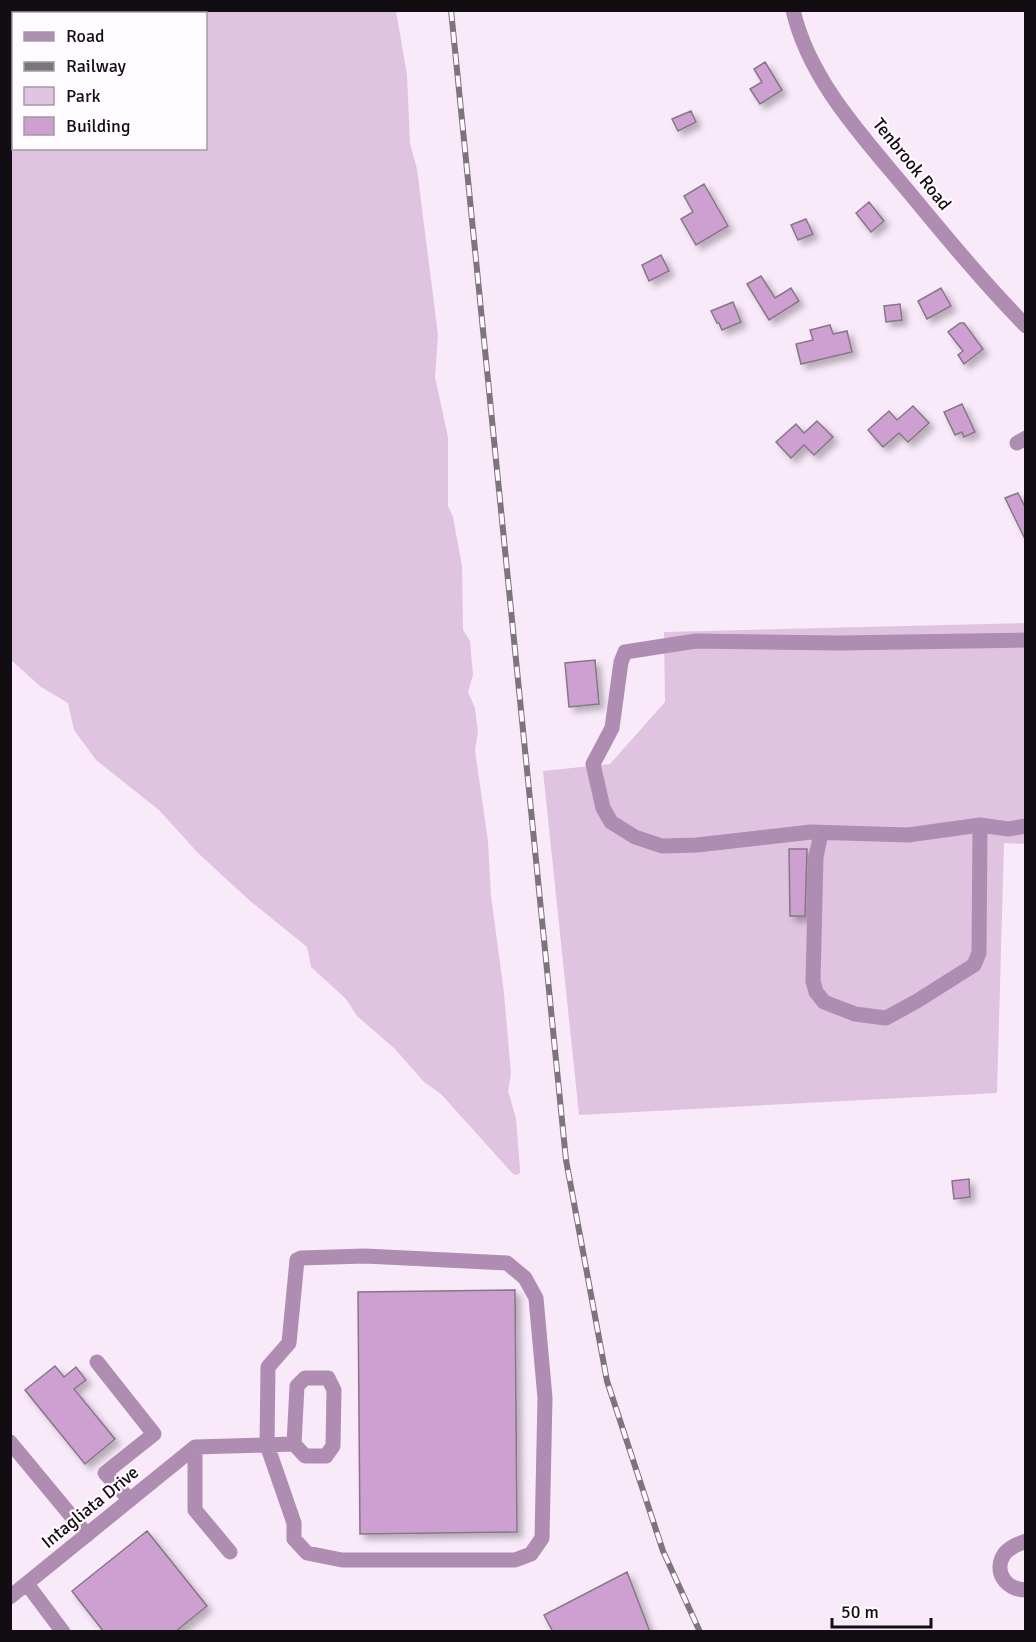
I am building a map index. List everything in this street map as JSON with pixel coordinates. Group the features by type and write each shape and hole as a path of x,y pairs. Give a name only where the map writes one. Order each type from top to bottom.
{"street":[{"name":"Tenbrook Road","path":"793,10 798,31 808,54 841,108 942,232 1026,326"},
{"path":"1026,640 839,643 696,641 625,652 621,662 612,729 593,764 603,808 611,822 635,837 662,846 697,845 811,831 908,835 980,825 1008,829 1026,826"},
{"path":"821,833 816,868 813,981 816,992 824,1002 855,1014 886,1018 974,965 979,953 980,825"},
{"path":"365,1256 507,1263 525,1278 536,1298 545,1398 542,1538 531,1554 515,1560 342,1560 307,1553 294,1539 294,1523 267,1445 268,1367 289,1343 297,1260 365,1256"},
{"path":"96,1362 154,1434 105,1473 130,1500"},
{"path":"230,1552 195,1510 195,1447 294,1444 305,1456 326,1456 333,1446 334,1390 328,1378 305,1378 297,1386 294,1444"},
{"path":"10,1442 87,1535"},
{"name":"Intagliata Drive","path":"10,1597 195,1447"},
{"path":"1026,1541 1012,1547 1005,1554 1000,1571 1003,1581 1012,1588 1026,1590"},
{"path":"27,1584 63,1632"}],"green space":[{"path":"11,10 396,11 407,75 410,143 417,169 438,335 435,377 448,437 448,506 453,517 462,566 463,630 470,641 473,675 468,692 475,708 478,732 475,750 488,841 491,896 504,993 511,1074 508,1091 516,1118 520,1173 513,1174 441,1094 424,1082 395,1049 357,1016 346,999 311,967 307,947 249,900 198,853 159,810 96,760 74,730 68,703 41,687 11,660"},
{"path":"1025,623 1025,844 1004,843 997,1093 579,1115 543,771 610,764 665,702 664,632"}],"building":[{"path":"765,62 782,90 760,104 750,89 762,82 754,69"},
{"path":"691,111 696,122 678,131 672,119"},
{"path":"704,184 728,226 696,245 681,219 693,212 684,196"},
{"path":"869,202 884,221 871,232 856,213"},
{"path":"806,219 813,234 798,240 791,225"},
{"path":"661,255 669,271 649,281 642,265"},
{"path":"761,276 775,298 791,288 799,301 769,320 747,284"},
{"path":"941,288 951,306 927,319 918,301"},
{"path":"733,302 741,322 722,330 711,311"},
{"path":"900,304 902,320 886,322 884,306"},
{"path":"960,323 964,323 983,349 964,364 958,355 963,351 948,332"},
{"path":"830,325 833,334 847,331 852,352 801,364 796,344 813,340 810,330"},
{"path":"962,404 975,432 964,437 962,432 955,435 944,412"},
{"path":"913,406 929,423 908,442 899,433 883,447 868,430 889,411 897,420"},
{"path":"817,421 833,437 814,455 804,445 791,458 776,442 796,424 804,433"},
{"path":"1018,493 1026,509 1026,541 1005,498"},
{"path":"595,660 599,704 569,707 565,663"},
{"path":"789,849 807,849 805,916 790,916"},
{"path":"969,1179 970,1197 954,1199 952,1181"},
{"path":"515,1290 517,1532 360,1534 358,1292"},
{"path":"55,1366 64,1377 76,1367 86,1380 74,1389 115,1439 85,1464 25,1390"},
{"path":"147,1531 207,1606 175,1632 104,1632 72,1591"},
{"path":"627,1572 650,1632 553,1632 544,1615"}],"railway":[{"path":"451,10 566,1160 607,1381 663,1551 700,1632"}]}
